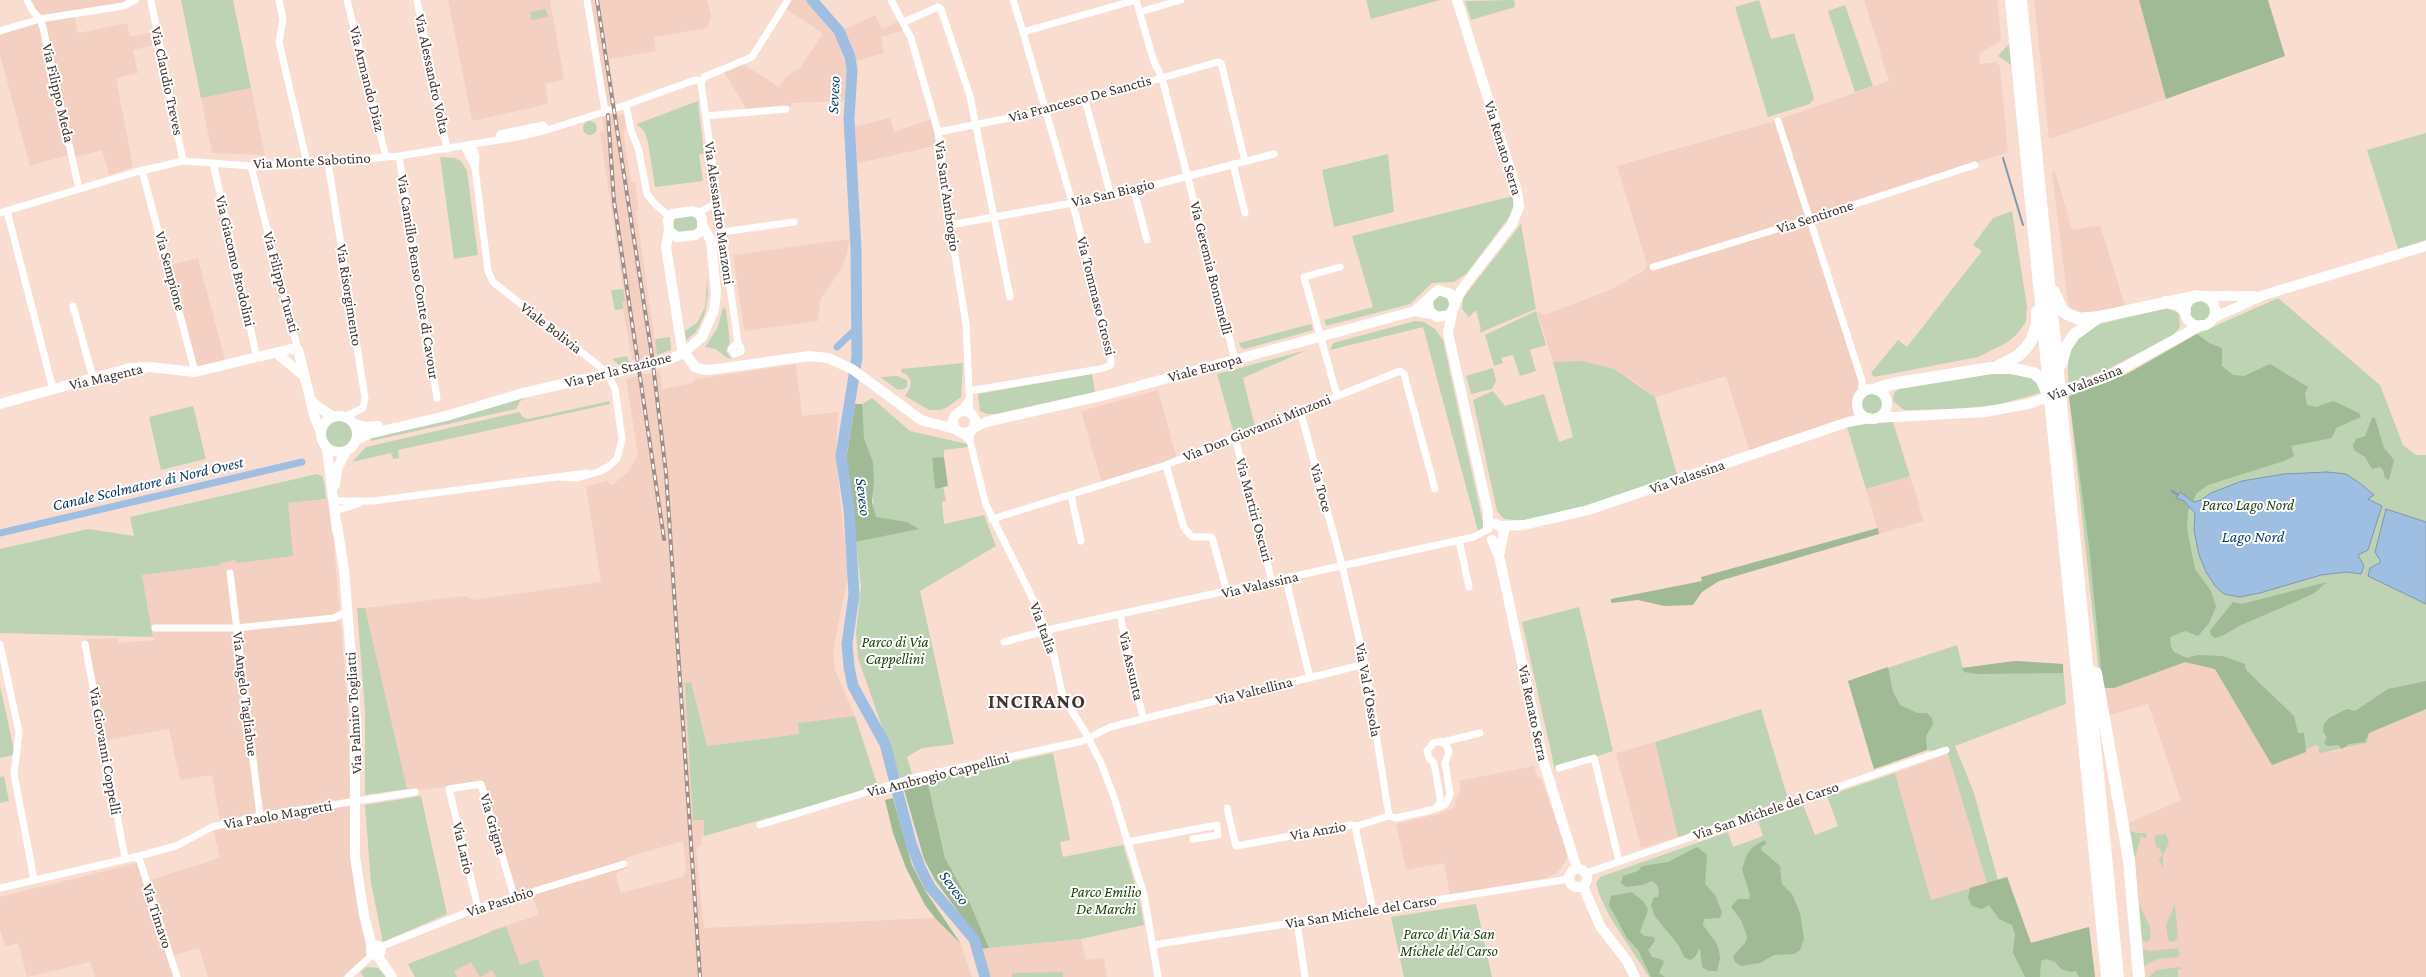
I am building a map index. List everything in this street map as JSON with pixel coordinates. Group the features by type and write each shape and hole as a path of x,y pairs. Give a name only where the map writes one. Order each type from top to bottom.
{"highway":[{"path":"2011,0 2041,293 2045,401 2107,977"},
{"path":"2022,0 2118,977"},
{"path":"2049,273 2055,297 2067,314 2079,319 2099,318 2200,296"},
{"path":"1991,368 2018,356 2032,339 2037,324 2037,299 2041,293"},
{"path":"2166,302 2178,304 2186,314"},
{"path":"2059,384 2061,365 2066,347 2082,328 2099,318"},
{"path":"1874,389 1897,383 1991,368 2030,371 2041,379 2045,401"},
{"path":"1886,401 1890,389 1897,383"},
{"path":"2074,529 2080,540 2099,696 2129,860 2139,977"}],"street":[{"name":"Via Filippo Meda","path":"27,0 32,10 40,19 71,146 79,189"},
{"path":"0,31 40,19 124,6 135,0"},
{"name":"Via Claudio Treves","path":"151,0 183,162"},
{"path":"279,0 283,19 279,42 307,163"},
{"name":"Via Armando Diaz","path":"347,0 386,157"},
{"name":"Via Alessandro Volta","path":"417,0 447,149"},
{"path":"587,0 604,111 692,81 697,80 701,83 704,77 752,57 788,0"},
{"name":"Via Sant'Ambrogio","path":"891,0 904,22 916,53 938,132 965,318 969,391 964,413"},
{"path":"1013,0 1072,203"},
{"path":"1023,32 1136,0"},
{"name":"Via Geremia Bonomelli","path":"1136,0 1154,62 1162,78 1235,360"},
{"path":"1140,12 1181,0"},
{"name":"Via Renato Serra","path":"1448,333 1454,308 1466,284 1516,218 1519,201 1457,0"},
{"path":"904,22 937,7 940,8 970,96 1010,297"},
{"name":"Via Francesco De Sanctis","path":"938,132 1085,100 1215,62 1221,63 1246,161"},
{"name":"Via Alessandro Manzoni","path":"701,83 738,343"},
{"path":"1085,100 1111,196"},
{"path":"626,105 631,130 639,151 647,194 670,217"},
{"path":"706,116 786,109"},
{"name":"Via Monte Sabotino","path":"4,212 142,170 183,162 251,166 399,156 498,140 499,134 534,126 544,125 547,130 604,111"},
{"path":"1778,121 1862,381 1862,393 1858,399 1860,414 1872,418 1882,414 1886,401"},
{"name":"Viale Bolivia","path":"335,506 570,474 593,473 608,468 617,459 621,450 617,399 612,381 603,370 493,282 488,270 475,168 476,156 472,145"},
{"name":"Viale Bolivia","path":"464,146 475,168"},
{"name":"Via San Biagio","path":"950,225 1111,196 1274,154"},
{"name":"Via Camillo Benso Conte di Cavour","path":"399,156 437,398"},
{"name":"Via Risorgimento","path":"328,162 365,398 363,408 345,417"},
{"name":"Via Giacomo Brodolini","path":"214,163 257,358"},
{"path":"1233,164 1245,214"},
{"name":"Via Sentirone","path":"1653,267 1810,220 1975,165"},
{"name":"Via Filippo Turati","path":"251,166 310,398 321,432"},
{"name":"Via Sempione","path":"142,170 195,372"},
{"path":"1134,190 1147,240"},
{"path":"670,268 666,252 670,217 676,212 692,211 698,213 718,202"},
{"name":"Via Tommaso Grossi","path":"969,391 1100,369 1110,365 1111,359 1072,203"},
{"path":"4,212 54,389"},
{"path":"669,231 674,236 681,237 699,233 703,226 698,213"},
{"path":"722,232 794,222"},
{"name":"Via per la Stazione","path":"354,424 373,427 474,406 665,361 682,354 702,337 713,315 716,292 711,241 703,226"},
{"path":"692,236 702,239 711,254"},
{"path":"670,268 672,248 681,237"},
{"path":"2186,314 2193,324 2202,325 2213,318 2264,295 2426,246"},
{"path":"1337,396 1304,277 1340,267"},
{"name":"Viale Europa","path":"670,268 681,346 690,362 705,370 809,356 828,358 846,365 926,423 966,432 993,420 1109,394 1415,311 1428,300"},
{"path":"1445,291 1453,297 1454,308 1444,317 1434,315 1428,307 1428,300 1434,292 1454,290 1466,284"},
{"path":"2176,340 2186,328 2188,302 2200,296 2264,295"},
{"path":"2200,296 2211,301 2214,306 2213,318"},
{"path":"74,306 93,378"},
{"name":"Viale Europa","path":"1415,311 1434,315"},
{"name":"Via Renato Serra","path":"1434,315 1448,333 1488,512 1495,533 1543,760 1582,871"},
{"name":"Via Valassina","path":"1004,642 1046,631 1495,533 1614,502 1848,422 1898,416 1985,412 2045,401 2118,372 2202,325"},
{"name":"Via Magenta","path":"0,404 139,366 195,372 257,358 299,354"},
{"path":"276,356 296,367 305,377"},
{"name":"Via Don Giovanni Minzoni","path":"992,519 1166,465 1399,371 1403,372 1435,489"},
{"path":"1862,381 1874,389 1886,401 1890,411 1898,416"},
{"path":"1862,393 1874,389"},
{"path":"310,398 318,407 334,417"},
{"name":"Via per la Stazione","path":"356,440 368,434 446,416 474,406"},
{"path":"1848,422 1854,417 1858,408"},
{"name":"Via Toce","path":"1300,410 1342,566"},
{"path":"964,413 975,421 966,432 953,422 964,413"},
{"name":"Viale Europa","path":"915,416 937,420 964,413 993,420"},
{"path":"334,417 345,417 354,424 356,440 346,450 336,452 327,448 322,441 321,432 325,422 334,417"},
{"name":"Via Italia","path":"966,432 986,505 1013,558 1046,631 1063,697 1084,730 1101,763 1144,895 1158,977"},
{"name":"Via Martiri Oscuri","path":"1235,438 1272,582"},
{"name":"Via Palmiro Togliatti","path":"327,448 337,525 343,603 347,624 355,801 364,896 377,952"},
{"name":"Via Palmiro Togliatti","path":"335,506 337,469 346,450"},
{"path":"1166,465 1183,526 1188,534 1193,537 1212,537 1227,592"},
{"path":"1071,495 1081,541"},
{"path":"1459,540 1469,587"},
{"name":"Via Val d'Ossola","path":"1342,566 1365,664 1389,816"},
{"name":"Via Angelo Tagliabue","path":"230,573 260,816"},
{"path":"1286,580 1310,678"},
{"path":"155,628 236,628 334,618 346,612"},
{"name":"Via Assunta","path":"1088,739 1110,727 1143,718 1120,615"},
{"path":"334,618 347,624"},
{"path":"0,644 19,732 14,774 34,880"},
{"name":"Via Giovanni Coppelli","path":"85,644 125,858"},
{"name":"Via Valtellina","path":"1143,718 1365,664"},
{"path":"1435,809 1440,803 1440,797 1434,763 1429,758 1427,751 1433,742 1443,742 1480,733"},
{"name":"Via Ambrogio Cappellini","path":"760,824 901,782 1088,739"},
{"path":"1435,809 1446,804 1450,794 1445,763 1449,751 1443,742"},
{"name":"Via San Michele del Carso","path":"1582,871 1619,861 1946,750"},
{"path":"1559,768 1594,758 1619,861"},
{"name":"Via Grigna","path":"449,788 481,784 514,896"},
{"name":"Via Lario","path":"449,788 478,908"},
{"name":"Via Paolo Magretti","path":"0,888 176,846 212,827 260,816 415,792"},
{"name":"Via Anzio","path":"1227,808 1236,846 1351,825 1357,826 1389,816 1396,818 1435,809"},
{"path":"1127,842 1217,825 1218,834 1193,839"},
{"path":"1357,826 1356,831 1373,911"},
{"name":"Via Timavo","path":"135,857 140,861 177,977"},
{"name":"Via Pasubio","path":"348,977 377,952 478,908 624,864"},
{"path":"1582,871 1587,881 1582,886 1573,886 1568,879 1570,872 1582,871"},
{"name":"Via San Michele del Carso","path":"1153,945 1568,879"},
{"path":"1582,886 1600,926 1627,961 1635,977"},
{"path":"1297,922 1305,977"},
{"path":"377,952 392,976"}],"shaded area":[{"path":"29,0 132,0 74,13 78,33 127,23 130,37 153,32 155,45 133,50 138,73 116,78 133,167 109,175 102,150 78,156 68,155 30,166 0,55 0,29 38,18"},
{"path":"448,0 550,0 564,79 545,84 548,104 472,121"},
{"path":"589,0 707,0 711,15 708,28 654,37 656,51 609,59 616,103 606,106"},
{"path":"790,0 806,0 838,40 847,72 844,101 791,103 791,106 748,111 724,72 743,64 779,87 786,77 799,69 823,34 785,8"},
{"path":"1864,0 1997,0 2001,38 1999,42 1979,53 1980,64 1995,62 2000,66 2008,152 1809,219 1861,380 1860,394 1851,419 1750,453 1726,376 1655,397 1634,381 1563,362 1553,362 1537,311 1544,315 1610,290 1645,270 1647,265 1617,166 1774,121 1889,81"},
{"path":"2034,0 2139,0 2166,99 2049,139"},
{"path":"875,15 882,29 901,20 905,30 881,37 884,53 854,62 843,30"},
{"path":"251,88 265,155 212,153 201,98"},
{"path":"617,113 617,115 624,114 626,130 623,131 631,182 635,182 639,210 636,211 657,355 632,360 622,302 625,301 600,132 604,131 602,117"},
{"path":"890,118 894,132 932,119 938,145 855,164 853,127"},
{"path":"2055,171 2072,230 2100,225 2126,309 2084,313 2071,308 2068,302 2052,172"},
{"path":"849,239 847,254 840,271 820,300 818,321 744,331 733,255"},
{"path":"198,258 226,364 196,368 171,265"},
{"path":"796,364 802,416 838,412 836,458 848,575 833,652 835,670 855,716 798,723 799,734 707,746 691,682 693,819 704,819 704,836 701,837 701,846 696,848 704,928 935,918 961,944 972,977 415,977 408,964 489,934 489,931 539,915 531,891 516,895 483,781 407,792 365,608 465,596 473,600 601,582 586,486 608,481 610,485 615,483 627,473 638,455 626,379 660,370 662,389 692,383 696,379","holes":["683,841 686,869 683,877 621,893 616,876 619,871 627,868 625,858"]},
{"path":"1158,390 1177,459 1102,483 1081,411"},
{"path":"1910,476 1924,521 1879,534 1866,489"},
{"path":"330,499 348,707 351,839 367,957 343,977 208,977 199,948 172,956 179,977 95,977 90,962 27,977 18,943 5,947 0,929 0,897 137,863 144,882 220,858 213,829 221,827 212,775 180,780 169,729 106,740 86,639 118,638 119,643 154,640 142,575 220,565 220,563 236,559 236,563 288,503"},
{"path":"2185,662 2215,669 2272,765 2316,745 2332,752 2367,743 2369,733 2426,709 2426,977 2144,977 2129,823 2181,800 2148,704 2106,716 2103,688 2114,688"},
{"path":"1655,742 1678,837 1641,848 1616,753"},
{"path":"1948,754 1987,883 1931,900 1895,773"},
{"path":"1534,766 1538,778 1541,778 1568,855 1563,866 1557,872 1548,878 1450,895 1444,863 1406,870 1396,824 1442,813 1455,807 1455,801 1461,789 1459,781"},
{"path":"1081,939 1086,960 1104,958 1107,977 991,977 982,949"}],"green space":[{"path":"181,0 233,0 251,88 201,98"},
{"path":"1366,0 1440,0 1371,19"},
{"path":"1514,0 1515,7 1471,20 1465,1"},
{"path":"1759,0 1771,39 1794,33 1814,98 1810,104 1768,117 1735,7"},
{"path":"2139,0 2268,0 2285,56 2166,99"},
{"path":"1845,5 1873,86 1855,92 1828,11"},
{"path":"546,9 548,17 532,20 530,12"},
{"path":"2009,44 2011,65 1998,56"},
{"path":"698,101 704,153 699,155 703,181 655,187 648,142 644,131 637,124"},
{"path":"587,121 593,121 597,128 593,135 587,135 583,131 583,125"},
{"path":"2426,133 2426,240 2398,249 2367,150"},
{"path":"1388,154 1394,212 1334,227 1322,170"},
{"path":"440,157 455,158 461,161 467,171 478,255 454,259"},
{"path":"1513,196 1510,216 1466,274 1454,282 1432,283 1410,304 1326,326 1324,320 1373,307 1352,236"},
{"path":"2012,211 2027,307 2026,322 2017,334 2008,342 1978,357 1874,377 1871,373 1898,340 1907,347 1982,251 1973,245 1993,218"},
{"path":"693,214 698,219 698,226 694,231 679,233 673,230 674,219"},
{"path":"1521,224 1536,309 1479,333 1481,329 1476,310 1469,317 1462,309 1463,298"},
{"path":"707,279 708,295 705,314 696,332 686,340 685,331 697,323 705,307"},
{"path":"623,289 625,301 622,302 623,309 615,310 611,290"},
{"path":"1438,296 1444,296 1449,301 1447,310 1438,312 1433,307 1433,301"},
{"name":"Parco Lago Nord","path":"2278,298 2380,385 2403,445 2416,455 2426,455 2426,709 2369,733 2367,743 2321,753 2316,745 2272,765 2215,669 2185,662 2114,688 2103,688 2098,663 2069,396 2127,374 2197,334"},
{"path":"2200,299 2210,306 2211,310 2204,320 2200,321 2190,314 2189,310 2196,300"},
{"path":"723,307 726,310 730,342 726,351 732,359 727,358 716,349 705,347 718,327"},
{"path":"2166,308 2179,313 2180,327 2173,335 2108,369 2068,384 2068,361 2072,348 2080,336 2100,324"},
{"path":"1536,311 1546,345 1530,350 1536,371 1520,376 1513,355 1501,358 1503,363 1494,366 1485,335"},
{"path":"1415,321 1424,322 1435,329 1443,340 1483,523 1483,527 1478,531 1423,327 1330,350 1333,343"},
{"path":"1311,324 1313,330 1245,349 1239,343"},
{"path":"2197,334 2209,343 2222,348 2222,366 2233,375 2244,376 2270,364 2308,387 2305,394 2307,405 2316,407 2333,401 2359,413 2361,417 2336,428 2332,438 2291,446 2294,456 2284,461 2208,485 2197,493 2188,511 2187,529 2195,569 2211,591 2216,607 2209,623 2198,636 2185,631 2170,637 2171,647 2174,652 2187,658 2198,655 2223,656 2245,664 2246,670 2294,716 2298,733 2304,733 2306,752 2272,765 2215,669 2185,662 2114,688 2103,688 2089,546 2069,396 2127,374"},
{"path":"670,337 671,350 657,355 655,339"},
{"path":"1307,350 1243,378 1255,426 1234,434 1217,374"},
{"path":"627,356 629,362 619,365 612,359"},
{"path":"1582,361 1614,369 1655,397 1678,478 1595,506 1528,521 1504,519 1497,511 1473,400 1493,391 1505,406 1544,394 1559,442 1573,437 1553,362"},
{"path":"963,363 961,397 946,408 929,410 905,396 910,388 911,381 907,375 902,373 901,369"},
{"path":"1493,368 1496,381 1492,389 1471,394 1466,376"},
{"path":"1990,372 2032,376 2043,392 2001,404 1959,409 1904,410 1893,401 1894,393 1900,388"},
{"path":"1092,374 1095,392 995,414 987,414 980,411 978,394"},
{"path":"897,376 907,380 907,387 898,390 880,377"},
{"path":"1871,393 1881,400 1882,404 1875,414 1871,415 1861,408 1860,404 1867,394"},
{"path":"528,397 520,401 516,409 371,441 370,435 442,420"},
{"name":"Parco di Via Cappellini","path":"872,398 910,431 967,444 968,447 944,450 944,457 932,459 935,488 943,487 946,501 942,502 944,524 984,515 996,546 920,591 954,744 922,748 907,757 912,774 900,778 858,658 856,632 861,587 856,542 918,529 907,522 880,520 876,518 873,511 873,462 864,438 862,421 862,404"},
{"path":"610,401 610,404 398,450 399,458 393,459 391,453 352,462 366,447 519,412 524,418 528,419"},
{"path":"855,404 862,404 864,438 873,462 872,502 876,517 907,522 919,529 856,542 846,460"},
{"path":"193,406 206,459 161,470 149,417"},
{"path":"2372,418 2375,418 2384,448 2394,460 2389,480 2385,478 2380,467 2372,469 2365,457 2354,450 2353,445 2356,439 2365,436"},
{"path":"339,419 345,420 353,428 353,440 345,448 339,449 333,448 325,440 324,434 325,428 333,420"},
{"path":"1892,419 1910,476 1866,489 1847,427"},
{"path":"944,457 948,486 935,489 932,458"},
{"path":"317,474 322,476 326,499 288,503 293,556 237,563 235,560 220,563 221,565 142,575 153,637 0,633 0,549 88,529 134,536 130,517"},
{"path":"1878,528 1879,534 1719,581 1702,592 1693,605 1664,606 1638,600 1611,603 1611,599 1702,581 1701,577"},
{"path":"2327,582 2313,594 2239,626 2222,636 2215,638 2211,635 2210,631 2233,602 2242,604"},
{"path":"1579,607 1613,751 1555,770 1522,622"},
{"path":"357,608 365,608 407,789 365,795 365,711"},
{"path":"1957,645 1963,668 2015,661 2063,664 2066,704 1955,746 1974,793 1998,880 2007,877 2031,943 2089,927 2095,977 1649,977 1610,917 1596,883 1600,877 1728,832 1733,847 1763,836 1758,821 1803,805 1815,835 1838,826 1827,796 1895,773 1931,900 1987,883 1948,754 1927,750 1874,769 1848,681"},
{"path":"2015,661 2063,664 2063,673 1978,674 1964,672 1962,668"},
{"path":"1888,667 1893,692 1900,705 1917,713 1927,713 1932,718 1933,724 1926,736 1927,750 1874,769 1848,681"},
{"path":"2426,681 2426,709 2369,733 2365,742 2349,744 2342,749 2338,745 2328,746 2324,743 2327,738 2323,731 2324,724 2329,718 2347,709 2355,711 2388,689"},
{"path":"691,682 707,746 799,734 798,723 855,716 878,787 704,836 704,820 693,820 685,683"},
{"path":"0,686 14,750 13,755 0,758"},
{"path":"1761,709 1788,799 1678,837 1655,742"},
{"name":"Parco Emilio De Marchi","path":"1053,753 1070,840 1060,842 1063,857 1123,845 1139,897 1144,925 1081,939 989,948 969,901 945,858 927,780"},
{"path":"4,776 9,801 0,803 0,777"},
{"path":"927,780 945,858 969,901 989,948 982,949 967,924 935,880 924,859 903,786"},
{"path":"421,796 447,914 383,942 371,883 365,805"},
{"path":"893,798 912,865 926,892 961,944 925,905 906,868 893,833 885,800"},
{"path":"2128,829 2135,833 2145,833 2147,835 2146,838 2141,836 2135,858 2139,904 2150,927 2151,937 2147,942 2141,940"},
{"path":"2166,834 2169,843 2163,855 2163,869 2159,860 2162,855 2160,849 2156,846 2154,838 2156,835"},
{"path":"1765,840 1766,844 1761,847 1761,850 1780,866 1782,884 1792,894 1800,913 1804,939 1800,950 1794,954 1774,955 1760,963 1741,966 1735,962 1733,956 1746,942 1747,936 1741,920 1731,907 1738,899 1749,899 1750,895 1742,869 1747,854 1754,846"},
{"path":"1697,847 1707,855 1705,884 1715,895 1722,912 1720,918 1704,919 1703,925 1717,944 1720,958 1717,971 1709,971 1702,967 1700,948 1695,957 1690,960 1684,957 1679,946 1654,915 1651,905 1654,897 1658,897 1657,885 1652,881 1643,885 1626,887 1621,883 1623,876 1638,871 1642,866 1668,862"},
{"path":"2007,877 2031,943 2089,927 2095,977 2079,977 2076,971 2071,972 2061,969 2055,962 2046,959 2041,961 2040,977 2025,977 2013,953 2015,934 2012,925 1999,919 1989,905 1982,909 1972,906 1968,898 1970,888"},
{"path":"1632,892 1644,902 1648,910 1640,932 1644,936 1654,937 1655,941 1648,950 1652,957 1661,959 1664,962 1659,973 1665,977 1651,977 1638,950 1627,938 1609,905 1611,896"},
{"name":"Parco di Via San Michele del Carso","path":"1476,904 1492,977 1404,977 1391,917"},
{"path":"2175,904 2178,938 2170,942 2166,925"},
{"path":"506,926 520,965 538,959 544,977 496,977 492,970 480,977 471,962 454,971 457,977 415,977 408,964"},
{"path":"2177,948 2180,954 2178,957 2158,959 2143,966 2142,949 2151,951"},
{"path":"367,967 378,968 386,977 364,977 360,972"},
{"path":"2180,967 2182,969 2178,969 2178,977 2149,977 2157,970"},
{"path":"1063,972 1063,977 1012,977 1012,973"}],"water":[{"name":"Lago Nord","path":"2327,472 2346,474 2374,495 2368,499 2382,506 2368,550 2358,555 2364,566 2361,574 2347,572 2321,575 2240,597 2224,594 2216,587 2206,572 2199,555 2194,530 2195,513 2184,501 2176,498 2180,492 2194,502 2242,481 2284,474"},
{"path":"2386,509 2426,522 2426,604 2368,576 2370,568 2381,562 2375,552"}],"waterway":[{"name":"Seveso","path":"812,0 839,31 850,57 852,70 849,119 856,249 857,357 841,456 849,509 854,595 847,644 849,667 853,686 885,744 911,843 920,867 930,887 974,939 985,977"},
{"path":"2003,158 2023,225"},
{"name":"Canale Scolmatore di Nord Ovest","path":"837,347 858,327"},
{"name":"Canale Scolmatore di Nord Ovest","path":"0,533 302,462"},
{"path":"2172,491 2178,495"}],"railway":[{"path":"597,0 652,356 666,473 700,977"},
{"path":"608,115 614,201 664,539"}],"district":[{"name":"INCIRANO","path":"1037,702"}]}
